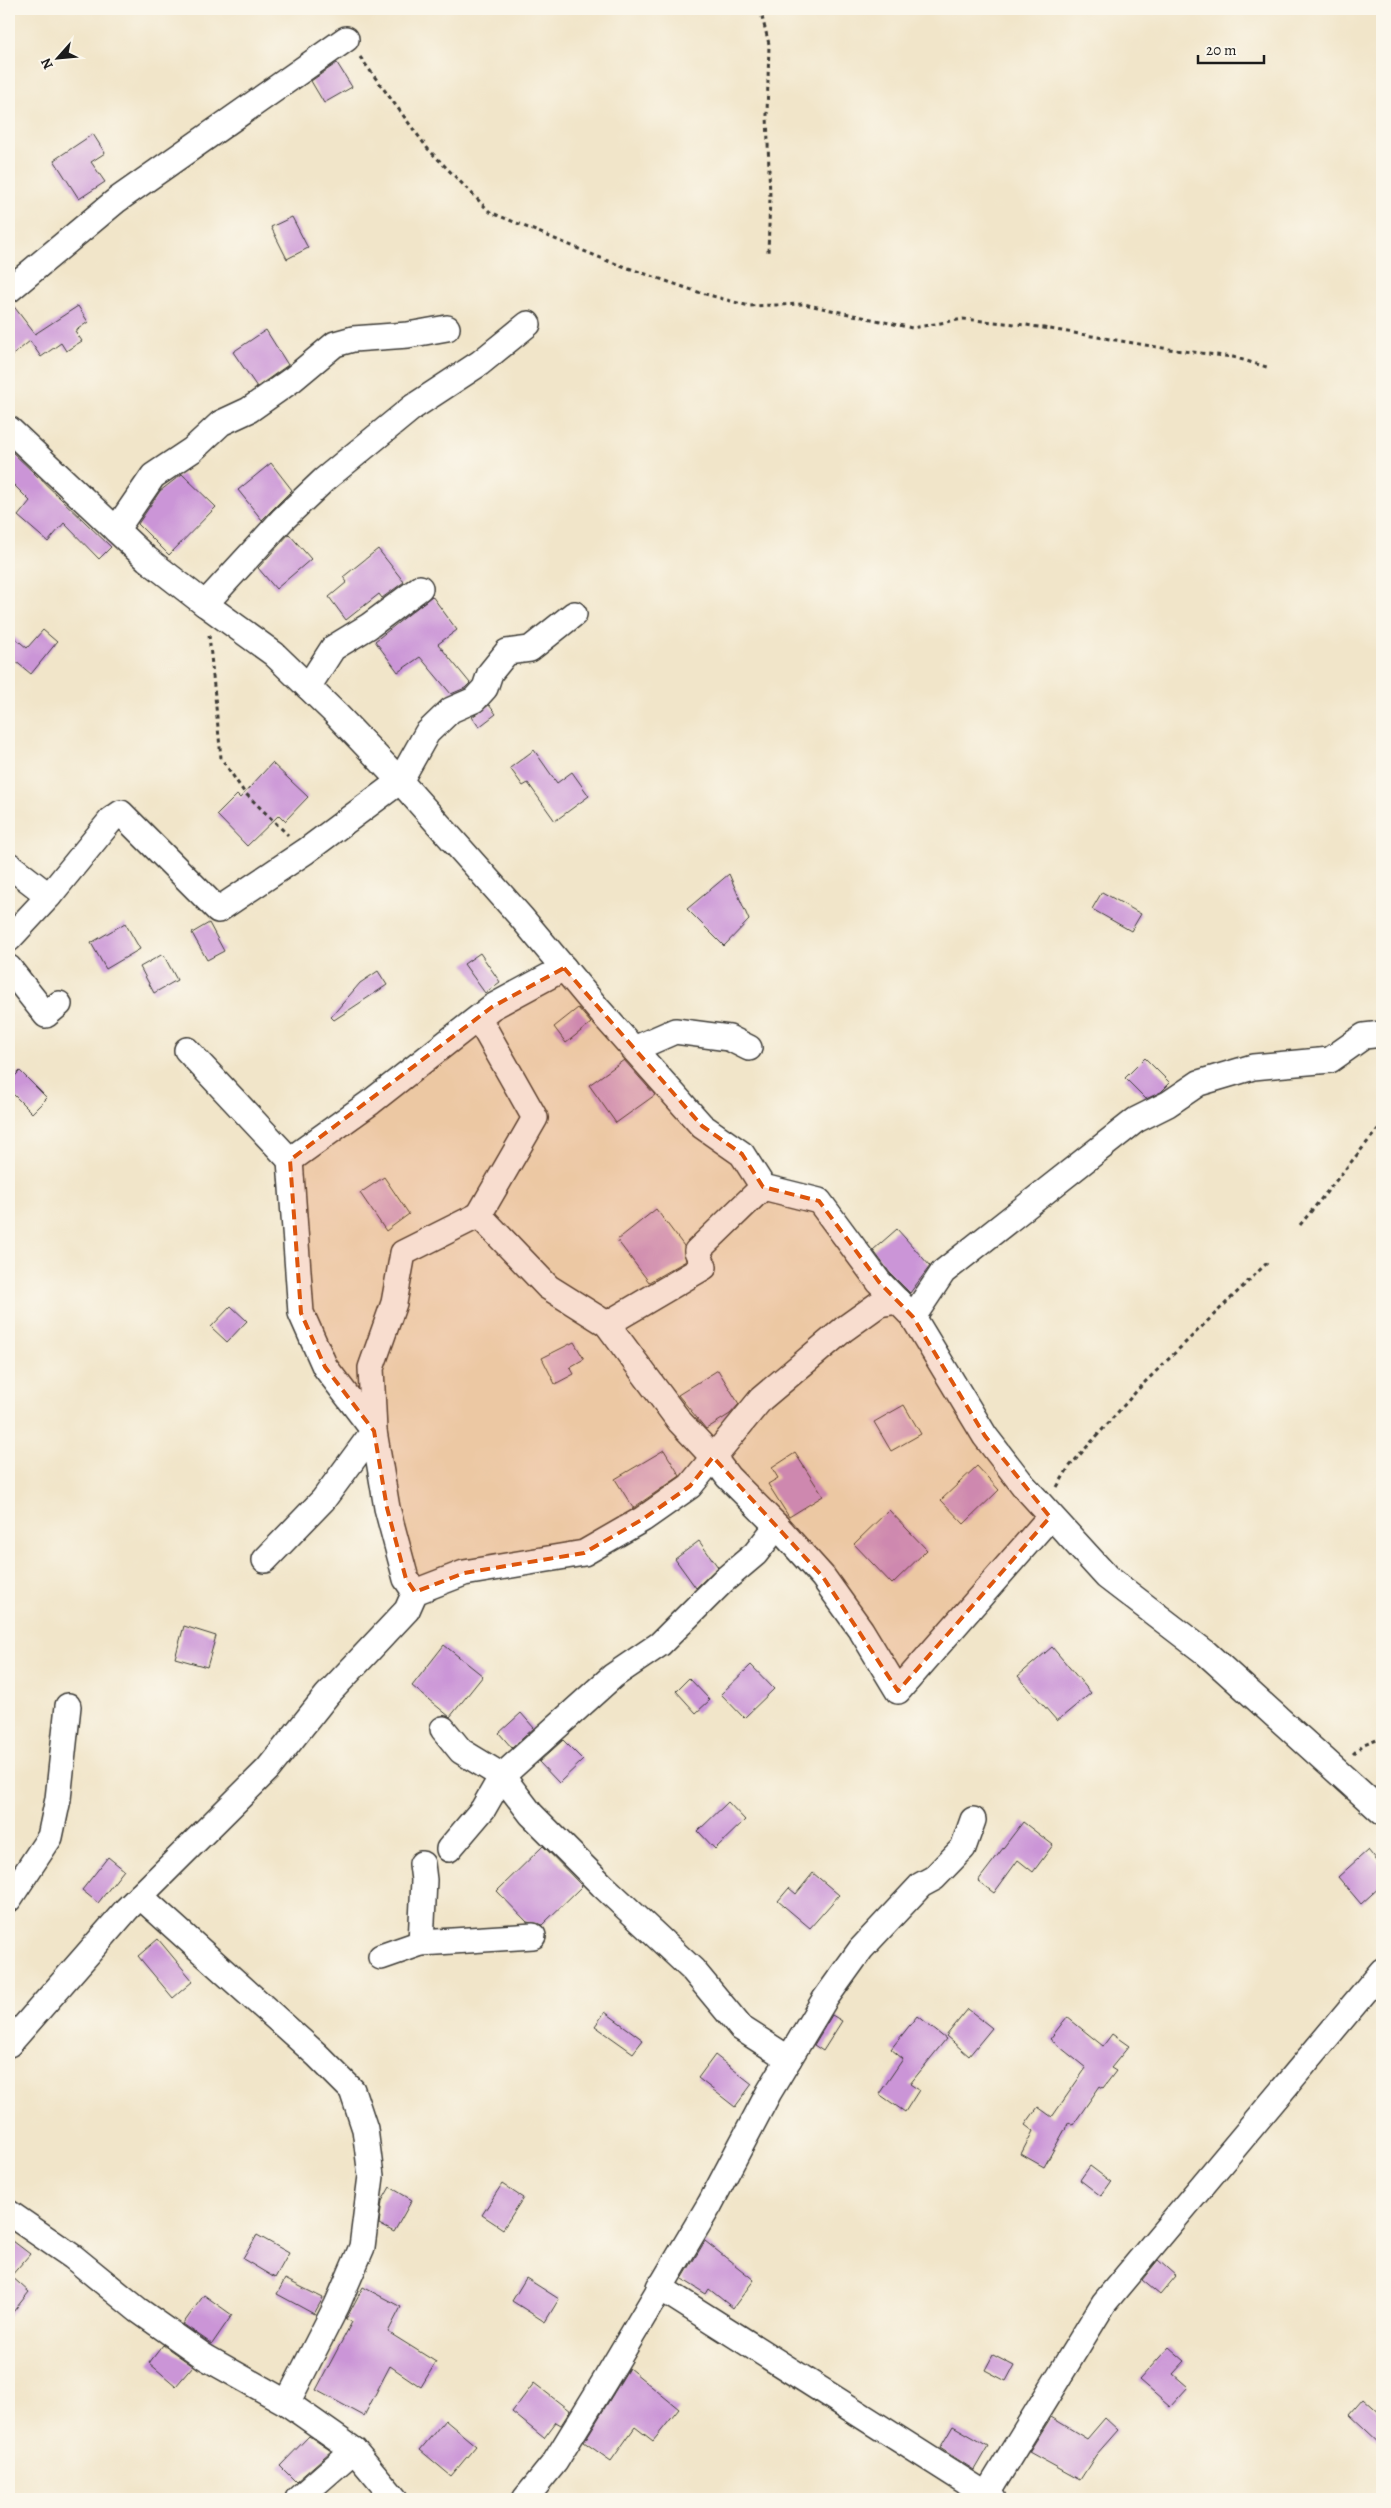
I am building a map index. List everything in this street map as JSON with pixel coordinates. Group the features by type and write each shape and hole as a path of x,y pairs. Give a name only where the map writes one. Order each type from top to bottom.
{"street":[{"path":"9,290 117,200 346,39"},
{"path":"205,604 282,520 324,480 413,407 480,363 528,324"},
{"path":"116,530 153,476 192,450 222,423 249,410 293,379 335,344 353,339 408,335 447,328"},
{"path":"13,443 116,530 147,559 274,654 308,687 400,781 702,1126 742,1154 763,1187 819,1200 879,1282 906,1309 985,1436 1047,1513 1107,1577 1206,1653 1382,1812"},
{"path":"308,687 332,648 369,626 420,588"},
{"path":"9,939 49,896 111,820 121,812 218,910 306,851 400,781 427,733 451,710 474,700 485,688 490,674 507,652 530,649 574,614"},
{"path":"9,865 49,896"},
{"path":"9,968 46,1015 59,1004"},
{"path":"290,1160 371,1102 492,1007 564,968"},
{"path":"415,1592 406,1579 387,1508 374,1431 371,1368 394,1303 403,1253 479,1215 535,1118 479,1019"},
{"path":"634,1049 675,1031 730,1038 749,1048"},
{"path":"906,1309 943,1272 1136,1120 1168,1104 1198,1083 1254,1067 1330,1060 1364,1036 1382,1034"},
{"path":"187,1050 290,1160 301,1314 325,1367 374,1431"},
{"path":"607,1324 704,1267 698,1251 763,1187"},
{"path":"479,1215 548,1287 607,1324 680,1422 713,1457 728,1477 823,1577 861,1630 898,1691 1047,1513"},
{"path":"9,2044 140,1896 268,1769 326,1695 407,1610 415,1592 464,1573 584,1553 643,1519 690,1486 761,1398 844,1330 879,1304 906,1309"},
{"path":"266,1560 323,1500 374,1431"},
{"path":"449,1849 483,1809 502,1776 613,1676 660,1644 723,1581 755,1554 776,1526"},
{"path":"9,1899 50,1837 58,1799 68,1706"},
{"path":"443,1729 461,1751 502,1776 531,1814 602,1885 693,1970 741,2028 790,2059"},
{"path":"525,2499 555,2462 606,2379 710,2204 769,2092 825,1999 861,1949 921,1885 934,1878 962,1848 973,1820"},
{"path":"421,1942 424,1880 422,1864"},
{"path":"140,1896 352,2090 365,2129 371,2176 362,2246 337,2305 287,2403"},
{"path":"381,1957 421,1942 532,1936"},
{"path":"659,2287 990,2497 1104,2303 1382,1972"},
{"path":"9,2213 73,2257 138,2310 205,2357 287,2403 354,2450 395,2499"},
{"path":"298,2499 354,2450"}],"path":[{"path":"760,9 769,44 767,105 770,196 768,253"},
{"path":"346,39 428,149 490,212 608,261 698,292 749,306 804,304 912,328 964,319 1026,325 1175,350 1233,357 1270,368"},
{"path":"205,604 221,758 244,792 306,851"},
{"path":"1300,1225 1382,1124"},
{"path":"1047,1513 1069,1467 1143,1384 1268,1262"},
{"path":"1335,1770 1364,1744 1382,1737"}],"highlighted area":[{"path":"564,968 702,1126 742,1154 763,1187 819,1201 879,1282 913,1317 985,1436 1050,1517 898,1691 823,1577 713,1457 690,1486 643,1519 584,1553 464,1573 415,1592 406,1579 387,1508 374,1431 325,1367 301,1313 290,1160 492,1007"}],"building":[{"path":"337,63 352,87 324,103 311,81"},
{"path":"93,134 105,153 91,162 105,182 79,199 54,160"},
{"path":"292,217 308,248 287,259 271,227"},
{"path":"9,304 12,304 35,334 78,306 88,322 75,331 82,341 66,351 61,343 41,357 30,341 9,358"},
{"path":"266,330 288,365 257,387 233,352"},
{"path":"9,449 111,547 99,559 64,523 48,542 18,516 30,501 9,480"},
{"path":"271,463 292,490 262,520 238,490"},
{"path":"182,474 216,507 169,555 138,524 160,491"},
{"path":"289,534 311,559 276,589 258,568"},
{"path":"378,549 404,582 382,598 379,594 346,620 329,597 347,582 343,577"},
{"path":"432,596 457,630 438,644 470,683 465,688 451,694 420,657 398,672 375,641"},
{"path":"43,630 57,642 31,674 9,656 9,633 27,648"},
{"path":"489,705 496,714 479,727 472,717"},
{"path":"534,750 557,783 572,772 589,796 555,821 528,783 523,786 510,768"},
{"path":"272,763 308,797 285,821 279,815 247,846 217,815 237,795 240,798"},
{"path":"729,874 749,920 724,946 687,909"},
{"path":"1102,892 1141,914 1131,931 1092,909"},
{"path":"125,923 140,949 106,969 91,943"},
{"path":"209,923 224,951 207,960 192,933"},
{"path":"480,953 500,982 485,993 464,964"},
{"path":"163,954 177,980 154,993 140,967"},
{"path":"378,971 387,985 334,1020 331,1017 360,983"},
{"path":"578,1008 591,1023 566,1043 554,1027"},
{"path":"1145,1058 1170,1083 1161,1092 1146,1099 1125,1078"},
{"path":"624,1060 655,1095 616,1123 589,1085"},
{"path":"20,1071 47,1098 32,1113 9,1090 9,1082"},
{"path":"384,1177 409,1214 386,1231 360,1193"},
{"path":"656,1209 684,1246 686,1261 649,1282 617,1240"},
{"path":"897,1229 930,1266 910,1293 890,1273 873,1250"},
{"path":"231,1306 247,1321 227,1342 211,1327"},
{"path":"574,1342 584,1359 570,1367 574,1374 555,1384 542,1358"},
{"path":"718,1370 739,1404 730,1414 706,1429 678,1395"},
{"path":"904,1405 921,1434 891,1451 874,1422"},
{"path":"664,1450 680,1476 633,1508 615,1479"},
{"path":"795,1453 823,1496 789,1517 768,1484 778,1478 772,1468"},
{"path":"977,1466 999,1490 964,1524 941,1500"},
{"path":"889,1510 927,1550 892,1584 854,1544"},
{"path":"699,1541 718,1567 696,1588 675,1559"},
{"path":"184,1626 216,1636 207,1667 175,1658"},
{"path":"444,1645 483,1676 450,1717 412,1686"},
{"path":"1052,1647 1091,1693 1057,1721 1018,1676"},
{"path":"751,1665 774,1689 744,1718 721,1694"},
{"path":"689,1678 710,1700 696,1713 676,1691"},
{"path":"521,1713 534,1728 512,1748 499,1733"},
{"path":"563,1740 583,1760 559,1783 539,1762"},
{"path":"728,1802 745,1820 715,1849 698,1831"},
{"path":"1023,1822 1053,1845 1033,1872 1018,1860 994,1893 978,1881"},
{"path":"543,1846 582,1886 542,1925 527,1922 497,1891"},
{"path":"1368,1850 1382,1867 1382,1885 1361,1904 1338,1877"},
{"path":"108,1857 124,1870 98,1903 82,1890"},
{"path":"813,1873 839,1895 810,1928 778,1901 789,1888 796,1894"},
{"path":"158,1939 193,1981 173,1998 138,1956"},
{"path":"968,2009 992,2028 969,2056 946,2036"},
{"path":"605,2012 643,2040 633,2053 595,2026"},
{"path":"832,2015 842,2021 823,2051 814,2045"},
{"path":"917,2016 946,2039 910,2084 919,2090 905,2112 879,2094 903,2059 891,2049"},
{"path":"1067,2017 1103,2046 1112,2034 1129,2046 1111,2068 1116,2071 1103,2088 1100,2086 1073,2125 1069,2122 1044,2167 1021,2154 1033,2131 1025,2125 1038,2107 1052,2117 1086,2068 1050,2039"},
{"path":"715,2055 752,2084 735,2107 698,2078"},
{"path":"1090,2166 1111,2182 1101,2196 1080,2180"},
{"path":"502,2184 523,2198 503,2229 482,2215"},
{"path":"390,2187 412,2200 394,2232 379,2224 382,2201"},
{"path":"257,2235 289,2253 275,2278 243,2259"},
{"path":"9,2238 30,2254 11,2276 29,2292 9,2317"},
{"path":"705,2241 754,2280 733,2308 709,2289 706,2294 682,2279"},
{"path":"1158,2260 1176,2276 1160,2295 1142,2280"},
{"path":"526,2278 559,2299 545,2322 512,2301"},
{"path":"285,2279 323,2298 314,2314 277,2294"},
{"path":"363,2287 401,2307 388,2332 436,2362 421,2387 390,2366 364,2416 316,2390 352,2322 346,2319"},
{"path":"204,2295 232,2315 212,2344 183,2324"},
{"path":"163,2345 193,2366 176,2386 149,2363"},
{"path":"1169,2347 1185,2361 1173,2374 1188,2387 1170,2407 1139,2380"},
{"path":"993,2355 1014,2366 1006,2381 985,2370"},
{"path":"629,2368 679,2409 653,2441 635,2427 611,2461 584,2442"},
{"path":"534,2383 570,2411 561,2425 556,2422 544,2438 512,2412"},
{"path":"1363,2398 1382,2415 1382,2445 1349,2414"},
{"path":"1051,2417 1087,2439 1105,2418 1118,2430 1096,2455 1080,2480 1029,2452"},
{"path":"445,2420 476,2446 451,2476 420,2450"},
{"path":"953,2426 988,2446 974,2470 940,2448"},
{"path":"309,2436 331,2451 296,2482 280,2466"}]}
